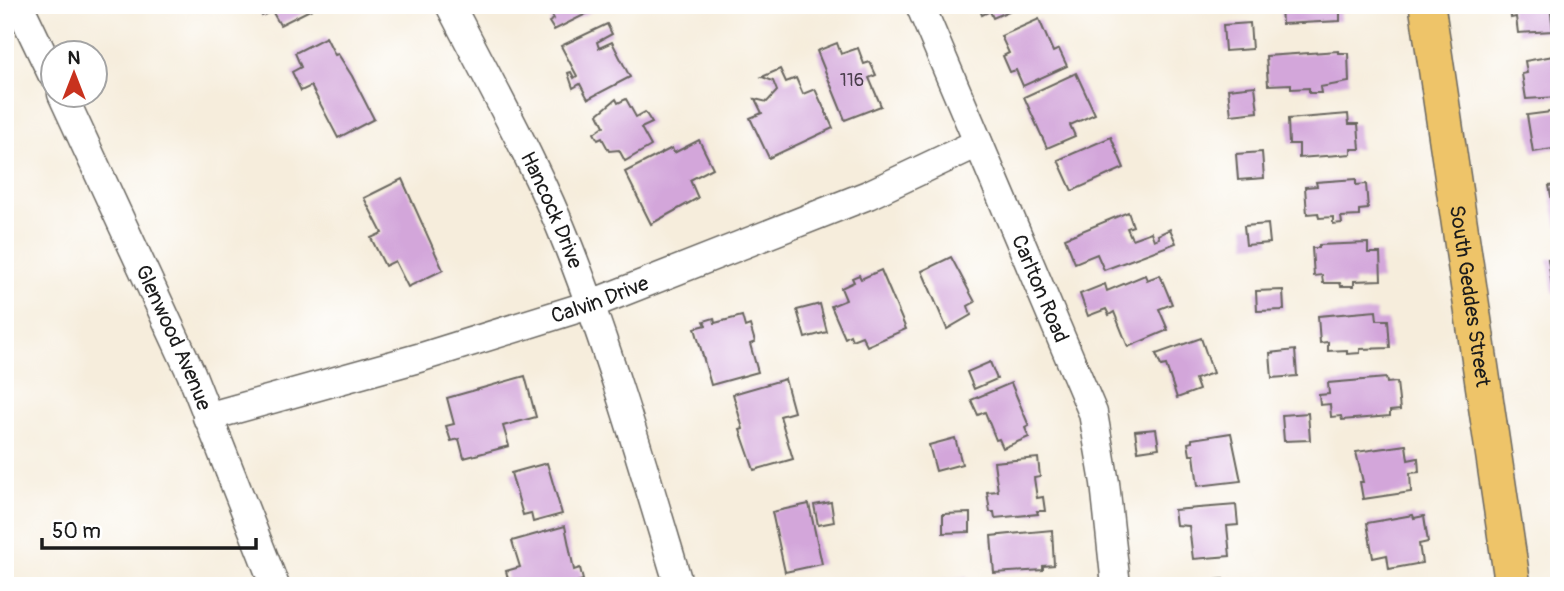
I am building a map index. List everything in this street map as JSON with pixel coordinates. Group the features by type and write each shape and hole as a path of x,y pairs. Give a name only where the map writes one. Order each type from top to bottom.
{"main road":[{"name":"South Geddes Street","path":"1427,5 1513,586"}],"street":[{"path":"19,5 38,45"},
{"name":"Hancock Drive","path":"450,5 529,157 569,247 646,476 679,586"},
{"name":"Carlton Road","path":"919,5 1093,413 1105,483 1116,586"},
{"name":"Glenwood Avenue","path":"69,108 125,223 191,373 275,586"},
{"name":"Calvin Drive","path":"207,417 589,305 868,195 978,143"}],"building":[{"path":"256,5 310,5 312,9 280,25 272,11 262,16"},
{"path":"546,5 604,5 554,30 549,22 554,19"},
{"path":"978,5 1007,5 1009,11 993,18 990,11 982,15"},
{"path":"1281,5 1340,5 1340,21 1282,24"},
{"path":"1550,5 1553,31 1518,33 1516,17 1511,18 1510,6"},
{"path":"1039,19 1053,52 1059,49 1067,66 1023,86 1016,70 1010,72 1003,56 1009,53 1001,36"},
{"path":"1250,23 1252,49 1225,51 1223,25"},
{"path":"607,24 612,34 597,42 599,48 612,42 630,77 588,99 580,84 573,88 568,73 571,72 574,78 577,76 561,46"},
{"path":"326,37 335,55 338,54 352,76 374,119 338,138 311,86 301,91 292,72 301,67 295,53"},
{"path":"837,43 841,54 858,48 864,64 870,62 876,75 869,78 881,106 845,120 817,51"},
{"path":"1338,51 1348,53 1349,82 1320,87 1321,93 1309,93 1309,88 1291,89 1291,84 1268,85 1266,56"},
{"path":"1559,55 1559,97 1526,99 1522,74 1527,73 1525,61"},
{"path":"780,69 786,82 796,78 803,94 815,89 833,128 769,158 750,118 762,113 755,99 767,102 777,91 773,81 762,77"},
{"path":"1076,73 1095,114 1070,125 1075,136 1047,148 1024,97"},
{"path":"1255,86 1258,112 1231,115 1228,89"},
{"path":"616,99 618,103 626,99 636,117 645,112 652,123 641,128 651,146 625,161 619,150 609,151 602,138 598,140 594,133 604,126 598,114"},
{"path":"1559,111 1559,148 1533,152 1527,115"},
{"path":"1348,114 1349,124 1358,124 1360,149 1351,149 1351,154 1299,158 1299,144 1289,144 1288,119"},
{"path":"1111,137 1124,168 1072,191 1058,160"},
{"path":"699,140 713,168 690,180 698,198 651,224 625,172 672,148 674,153"},
{"path":"1262,152 1264,178 1238,180 1236,154"},
{"path":"402,179 443,270 408,287 395,261 385,266 371,238 382,233 364,198"},
{"path":"1356,179 1356,185 1366,184 1368,209 1359,210 1359,216 1341,217 1342,223 1333,224 1333,217 1319,218 1318,213 1307,214 1305,187 1317,186 1316,182"},
{"path":"1559,185 1559,226 1557,226 1549,186"},
{"path":"1128,212 1133,226 1127,228 1132,239 1151,232 1154,240 1170,229 1176,243 1104,270 1097,254 1075,263 1065,238"},
{"path":"1268,224 1270,243 1246,245 1244,226"},
{"path":"1368,243 1368,253 1380,253 1381,280 1354,281 1354,286 1341,286 1340,283 1323,283 1322,275 1314,276 1312,248 1319,248 1319,245"},
{"path":"951,257 975,302 968,306 971,315 947,329 922,271"},
{"path":"1559,258 1559,292 1553,293 1548,259"},
{"path":"881,270 906,329 867,346 862,336 852,340 850,335 845,338 831,306 846,300 841,288 854,282 852,278 859,275 861,279"},
{"path":"1145,275 1147,280 1160,275 1172,304 1159,309 1168,330 1128,347 1114,312 1109,315 1106,309 1088,316 1080,294 1105,284 1107,291"},
{"path":"1283,290 1284,310 1257,311 1256,291"},
{"path":"820,304 827,332 805,338 797,310"},
{"path":"1376,311 1377,320 1388,320 1390,348 1360,349 1360,353 1347,354 1347,350 1328,351 1328,342 1320,343 1318,316"},
{"path":"742,316 745,327 750,325 755,342 750,344 758,372 711,385 695,328 706,325 704,321 714,318 715,323"},
{"path":"1201,338 1213,373 1195,379 1199,390 1177,398 1166,365 1161,366 1156,354"},
{"path":"1295,350 1297,376 1272,378 1270,353"},
{"path":"990,362 997,379 974,389 967,372"},
{"path":"525,376 536,417 503,426 509,446 464,458 459,439 451,441 446,426 454,424 447,398"},
{"path":"1386,378 1387,383 1397,382 1400,410 1390,411 1390,416 1342,420 1341,416 1331,417 1330,404 1320,405 1319,395 1329,394 1328,383"},
{"path":"785,379 794,412 780,416 793,459 754,470 740,430 743,429 733,394"},
{"path":"1011,383 1029,426 1025,428 1029,437 1003,448 999,439 996,440 985,412 978,415 971,400"},
{"path":"1308,413 1310,440 1284,441 1282,415"},
{"path":"1156,429 1159,448 1138,451 1135,431"},
{"path":"1231,433 1241,481 1198,486 1194,455 1190,455 1188,443 1192,442 1192,439"},
{"path":"955,438 962,464 936,471 929,445"},
{"path":"1406,445 1408,460 1418,458 1419,472 1410,473 1411,492 1363,499 1360,482 1363,482 1356,452"},
{"path":"1038,458 1040,477 1034,478 1037,498 1043,497 1045,511 995,518 994,512 990,512 987,492 998,491 994,462"},
{"path":"547,463 562,514 533,522 531,513 523,515 511,473"},
{"path":"831,502 834,522 818,525 814,505"},
{"path":"809,504 822,564 785,572 772,512"},
{"path":"1236,505 1238,525 1227,526 1230,556 1193,559 1189,526 1176,525 1174,510"},
{"path":"970,513 970,532 943,533 943,514"},
{"path":"1413,515 1414,518 1424,516 1428,542 1419,544 1422,563 1389,569 1387,555 1373,558 1367,523"},
{"path":"565,526 574,570 580,568 583,580 577,582 578,586 489,586 508,579 506,571 520,567 512,541"},
{"path":"1052,530 1054,565 1043,566 1043,570 994,573 991,536"},
{"path":"967,577 968,586 943,586 942,579"},
{"path":"1223,579 1224,586 1198,586 1197,582"}]}
